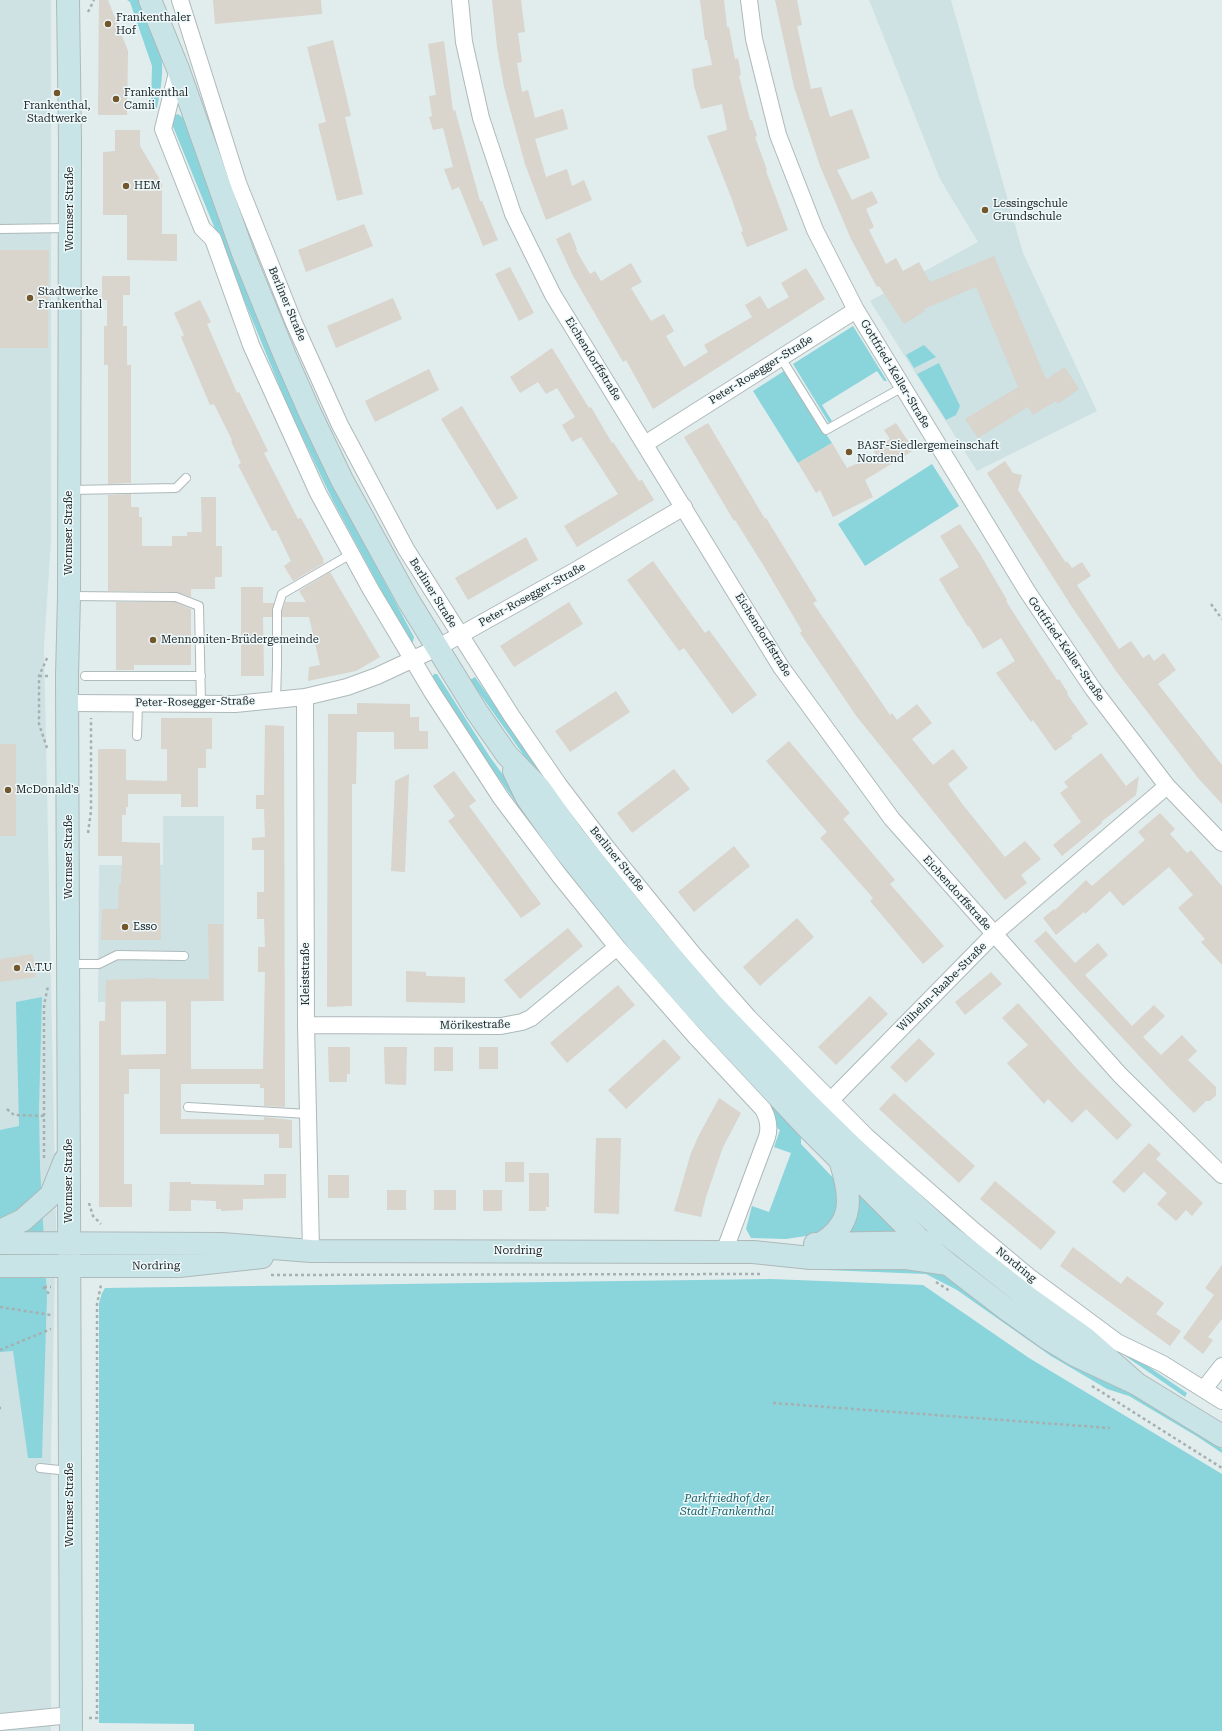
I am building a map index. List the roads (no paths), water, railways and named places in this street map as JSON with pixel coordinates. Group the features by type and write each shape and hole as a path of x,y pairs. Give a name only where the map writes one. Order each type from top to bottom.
{"main road":[{"name":"Wormser Straße","path":"68,0 70,228 68,703 69,1266 70,1471 75,1721"},
{"name":"Berliner Straße","path":"150,0 178,69 243,253 285,356 311,415 346,486 408,600 477,712 507,755 540,789 574,838 655,938 712,1004 806,1102"},
{"name":"Berliner Straße","path":"163,0 178,69"},
{"name":"Berliner Straße","path":"507,755 527,798 559,843 607,904 643,948 701,1014 806,1126"},
{"name":"Nordring","path":"806,1102 858,1152 965,1249 1027,1297 1086,1339 1137,1384"},
{"name":"Nordring","path":"806,1126 922,1242 1005,1308 1047,1338 1076,1355 1137,1384 1222,1436"},
{"path":"0,1231 23,1220 51,1195 69,1150"},
{"path":"820,1244 831,1238 842,1226 849,1208 848,1185 842,1163"},
{"name":"Nordring","path":"753,1252 820,1244 922,1242 944,1243 965,1249"},
{"name":"Nordring","path":"0,1243 222,1244 311,1251 753,1252 811,1258 912,1258 948,1264"},
{"name":"Nordring","path":"0,1266 179,1266 311,1251"}],"street":[{"name":"Berliner Straße","path":"180,0 238,183 294,323 340,425 410,556 511,715 559,785 607,848 693,954 749,1018 831,1100"},
{"name":"Eichendorffstraße","path":"460,0 464,42 481,118 513,214 553,295 781,666 887,813 1120,1075 1222,1175"},
{"name":"Gottfried-Keller-Straße","path":"749,0 754,39 778,135 815,230 856,310 1027,592 1093,689 1167,786 1222,843"},
{"name":"Berliner Straße","path":"178,69 163,129 202,228 213,239 251,345 282,416 318,493 351,554 413,661 472,755 502,798 559,875 617,947 695,1036 763,1110 768,1120 769,1131 767,1138 724,1252"},
{"name":"Peter-Rosegger-Straße","path":"645,444 856,310"},
{"name":"Peter-Rosegger-Straße","path":"68,703 235,704 304,697 347,687 413,661 460,636 684,507"},
{"name":"Kleiststraße","path":"304,697 306,1025 311,1251"},
{"name":"Wilhelm-Raabe-Straße","path":"831,1100 994,934 1167,786"},
{"name":"Mörikestraße","path":"306,1025 501,1026 522,1022 539,1012 617,947"},
{"name":"Nordring","path":"831,1100 894,1162 1028,1276 1117,1342 1163,1364 1222,1401"},
{"path":"1204,1389 1222,1366"},
{"path":"0,1722 75,1721"}],"lane":[{"path":"0,229 70,228"},
{"path":"781,358 826,430 902,387"},
{"path":"69,490 176,488 186,478"},
{"path":"276,700 278,665 277,610 282,594 351,554"},
{"path":"69,596 176,597 200,606 201,704"},
{"path":"85,676 201,676"},
{"path":"137,736 138,703"},
{"path":"69,964 99,964 118,955 184,956"},
{"path":"188,1107 308,1114"},
{"path":"40,1468 70,1471"}],"place":[{"name":"Frankenthaler Hof","path":"108,24"},
{"name":"Frankenthal, Stadtwerke","path":"57,93"},
{"name":"Frankenthal Camii","path":"116,99"},
{"name":"HEM","path":"126,186"},
{"name":"Lessingschule Grundschule","path":"985,210"},
{"name":"Stadtwerke Frankenthal","path":"30,298"},
{"name":"BASF-Siedlergemeinschaft Nordend","path":"849,452"},
{"name":"Mennoniten-Brüdergemeinde","path":"153,640"},
{"name":"McDonald's","path":"8,790"},
{"name":"Esso","path":"125,927"},
{"name":"A.T.U","path":"17,968"}],"park label":[{"name":"Parkfriedhof der Stadt Frankenthal","path":"727,1505"}]}
